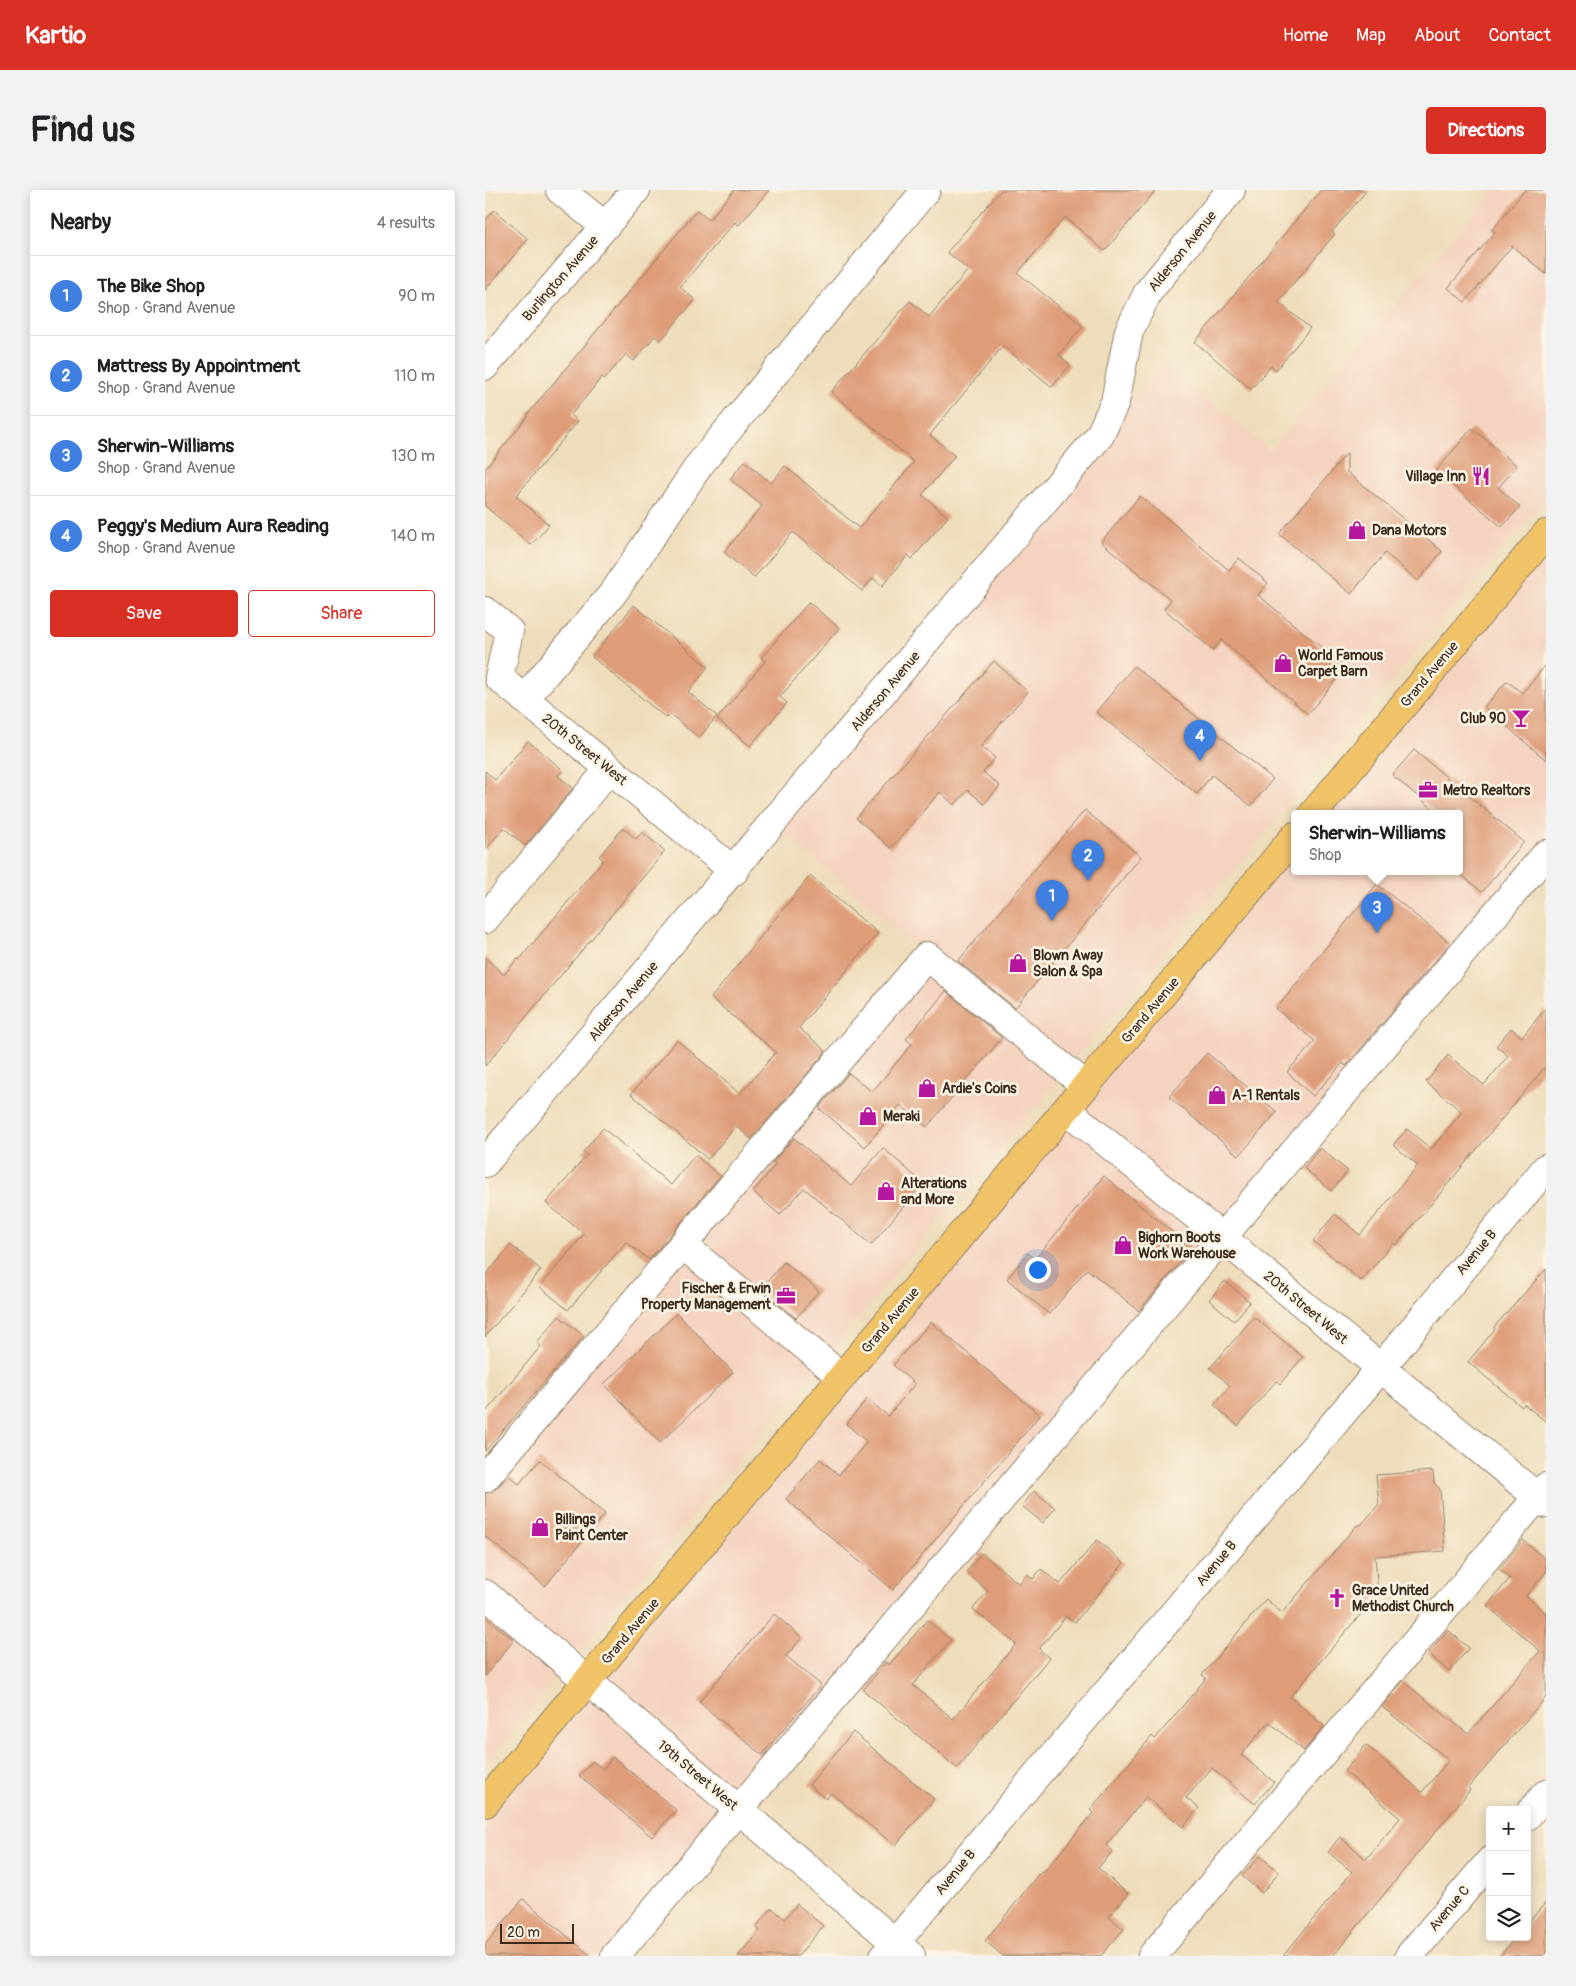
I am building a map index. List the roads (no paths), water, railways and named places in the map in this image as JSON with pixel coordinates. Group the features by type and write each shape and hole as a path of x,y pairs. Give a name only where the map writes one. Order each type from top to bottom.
{"main road":[{"name":"Grand Avenue","path":"1316,810 1546,534"},
{"name":"Grand Avenue","path":"485,1803 1291,841"}],"street":[{"path":"560,190 605,226"},
{"name":"Burlington Avenue","path":"486,364 636,190"},
{"path":"524,699 614,592 701,464 926,190"},
{"name":"Alderson Avenue","path":"485,1164 1100,435 1115,402 1129,331 1148,292 1231,190"},
{"name":"20th Street West","path":"485,611 509,632 492,686 524,699 734,871"},
{"path":"485,919 609,769"},
{"path":"615,1956 1546,854"},
{"path":"485,1478 927,956 1086,1086"},
{"name":"20th Street West","path":"1067,1110 1380,1368 1543,1496"},
{"name":"Avenue B","path":"897,1952 1546,1168"},
{"path":"683,1245 842,1378"},
{"path":"1152,1956 1543,1496"},
{"name":"19th Street West","path":"485,1594 738,1809 897,1952"},
{"path":"1531,1811 1546,1794"},
{"name":"Avenue C","path":"1409,1956 1486,1866"}],"place":[{"name":"Village Inn","path":"1481,476"},
{"name":"Dana Motors","path":"1357,530"},
{"name":"World Famous Carpet Barn","path":"1283,663"},
{"name":"Club 90","path":"1521,718"},
{"name":"Peggy's Medium Aura Reading","path":"1200,761"},
{"name":"Metro Realtors","path":"1428,790"},
{"name":"Mattress By Appointment","path":"1088,881"},
{"name":"The Bike Shop","path":"1052,921"},
{"name":"Sherwin-Williams","path":"1377,933"},
{"name":"Blown Away Salon & Spa","path":"1018,963"},
{"name":"Ardie's Coins","path":"927,1088"},
{"name":"A-1 Rentals","path":"1217,1095"},
{"name":"Meraki","path":"868,1116"},
{"name":"Alterations and More","path":"886,1191"},
{"name":"Bighorn Boots Work Warehouse","path":"1123,1245"},
{"name":"Fischer & Erwin Property Management","path":"786,1296"},
{"name":"Billings Paint Center","path":"540,1527"},
{"name":"Grace United Methodist Church","path":"1337,1598"}]}
